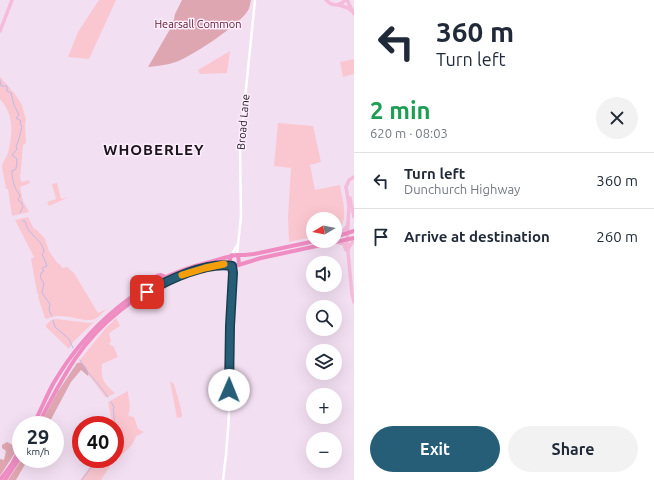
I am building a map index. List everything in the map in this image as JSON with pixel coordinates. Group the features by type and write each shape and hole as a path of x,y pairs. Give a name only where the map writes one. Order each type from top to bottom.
{"highway":[{"path":"342,234 354,231"},
{"path":"342,240 354,239"},
{"path":"37,416 53,384 71,356 100,322 132,296 166,277 183,270 235,254 250,254 306,243"},
{"path":"42,416 57,387 75,358 103,326 136,298 171,280 205,268 223,264 238,264 307,248"},
{"path":"235,254 238,264"},
{"path":"232,265 230,258 235,254"},
{"path":"157,276 160,275 166,277"},
{"path":"0,480 12,464"},
{"path":"5,480 13,468"}],"main road":[{"path":"0,25 11,0"},
{"path":"0,31 11,0"},
{"path":"326,0 332,4 348,8 353,12"},
{"path":"338,5 346,0 353,12"},
{"path":"354,177 349,180 346,187 349,206 347,239 354,302"},
{"path":"346,187 354,217"},
{"path":"342,232 348,225"},
{"path":"348,250 349,245 354,239"},
{"path":"342,244 344,244 349,258"}],"street":[{"name":"Broad Lane","path":"235,254 238,243 241,216 240,148 255,0"},
{"name":"Broad Lane","path":"235,254 238,243"},
{"path":"233,273 238,264"},
{"path":"223,480 229,398 232,265"}],"shaded area":[{"path":"99,0 116,0 89,59 68,57 78,32"},
{"path":"230,51 227,73 200,74 198,70"},
{"path":"354,59 354,74 343,77 340,62"},
{"path":"0,77 15,94 22,105 26,120 26,143 23,145 20,179 22,182 29,180 30,183 20,187 23,201 29,212 12,216 8,189 6,189 2,167 10,146 11,124 8,111 0,99"},
{"path":"278,123 313,126 321,162 310,165 315,190 340,185 344,204 344,217 342,225 342,212 306,212 306,238 289,242 288,217 291,168 274,166"},
{"path":"57,183 61,199 69,197 49,206 47,202 56,199 52,184"},
{"path":"28,217 34,229 36,229 45,239 49,251 58,264 59,263 62,268 67,267 74,273 98,313 108,308 97,318 85,320 59,316 47,319 45,318 38,297 31,259 34,257 15,220"},
{"path":"116,318 120,326 109,333 111,341 109,344 114,347 118,357 102,364 104,380 115,393 106,398 91,378 76,365 105,329"},
{"path":"56,319 90,323 94,322 73,342 69,349 46,327 51,320"},
{"path":"170,381 174,384 182,417 177,418"},
{"path":"128,391 130,407 128,415 134,417 138,429 144,432 136,436 131,446 124,453 124,416 111,416 108,402"},
{"path":"89,468 109,468 101,480 80,480"}],"green space":[{"name":"Hearsall Common","path":"182,0 251,0 248,10 242,18 224,33 203,47 176,62 148,67 173,24 175,14"},
{"path":"77,363 82,363 88,371 88,376 81,370 71,382 53,416 45,416 57,393"},
{"path":"7,442 12,445 12,457 0,476 0,459 4,460 6,451 2,448 2,445"},
{"path":"16,468 23,468 16,480 8,480"}],"waterway":[{"path":"0,80 1,86 7,86 7,91 11,93 14,105 19,115 16,118 21,121 20,124 22,126 16,146 17,149 12,155 17,159 16,169 12,171 12,174 15,187 20,195 18,200 21,202 23,207 20,213"},
{"path":"22,221 25,221 29,230 43,248 44,252 42,254 47,266 42,268 44,271 41,273 41,278 44,283 42,293 50,304 49,310 52,316"},
{"path":"53,320 55,327 69,339 73,348"},
{"path":"80,360 108,397"},
{"path":"111,402 114,407 114,416"},
{"path":"82,480 90,468"}],"slow traffic":[{"path":"182,275 224,264"}],"district":[{"name":"WHOBERLEY","path":"154,150"}],"route":[{"path":"147,292 185,274 225,264 232,266 229,390"}]}
